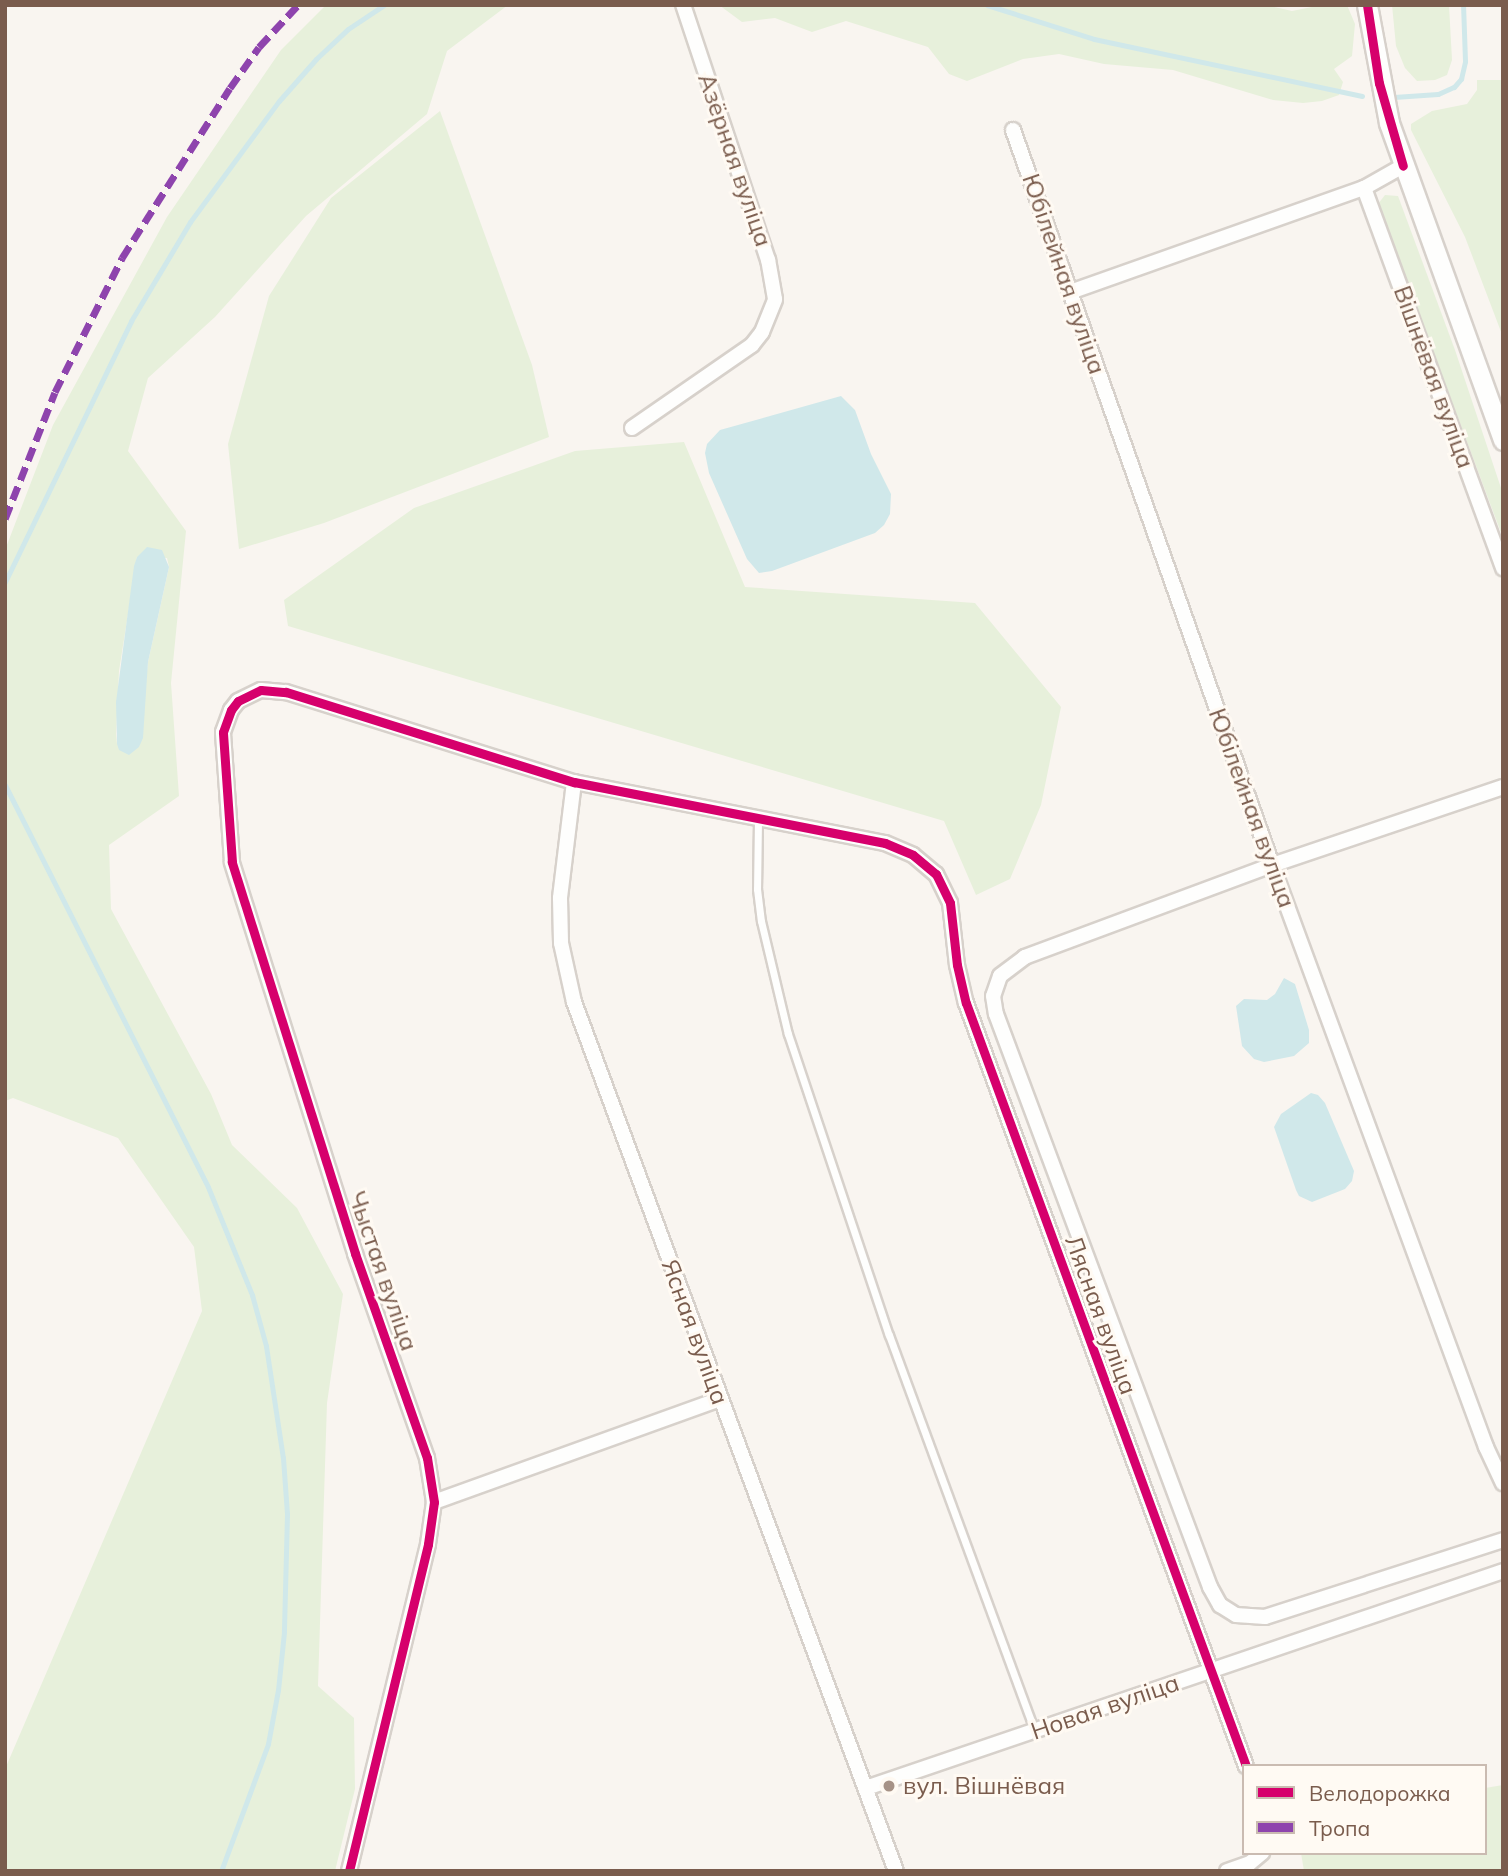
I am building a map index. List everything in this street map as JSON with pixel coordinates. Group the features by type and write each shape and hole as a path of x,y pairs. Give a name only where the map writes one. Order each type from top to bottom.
{"street":[{"name":"Азёрная вуліца","path":"632,428 740,356 762,332 775,299 768,260 683,5"},
{"path":"1367,5 1379,83 1402,166 1503,440"},
{"name":"Юбілейная вуліца","path":"1013,130 1272,865 1481,1434 1503,1483"},
{"path":"1070,292 1364,188 1402,166"},
{"name":"Вішнёвая вуліца","path":"1364,188 1503,568"},
{"name":"Чыстая вуліца","path":"349,1871 428,1544 434,1502 427,1458 355,1253 232,862 223,732 230,710 249,693 273,690 574,782"},
{"path":"574,782 758,820"},
{"name":"Ясная вуліца","path":"574,782 560,898 561,943 568,983 895,1871"},
{"path":"1272,865 1503,787"},
{"name":"Лясная вуліца","path":"758,820 900,848 936,874 950,903 957,965 966,1003 1245,1764"},
{"name":"Лясная вуліца","path":"1272,865 1025,957 1000,976 993,996 996,1014 1210,1587 1228,1611 1246,1618 1265,1617 1503,1540"},
{"path":"434,1502 720,1399"},
{"name":"Новая вуліца","path":"866,1788 1503,1571"},
{"path":"1227,1871 1255,1861 1260,1855"}],"lane":[{"path":"758,820 757,889 761,921 788,1034 889,1335 1035,1732"}],"green space":[{"path":"326,5 508,5 447,51 427,114 306,216 215,317 148,378 128,451 186,531 171,683 179,796 109,845 111,909 211,1094 232,1145 297,1208 343,1294 327,1403 318,1686 354,1718 355,1789 335,1871 5,1871 5,1769 202,1311 194,1247 118,1138 13,1098 5,1101 5,550 53,425 167,217 281,50","holes":["137,557 167,558 169,567 148,662 139,747 117,744 119,671"]},
{"path":"719,5 1265,5 1292,11 1322,5 1347,5 1355,24 1352,56 1334,69 1343,82 1339,95 1322,101 1303,103 1273,100 1173,70 1104,64 1059,54 1023,59 967,81 949,74 928,47 846,21 812,32 775,18 742,22"},
{"path":"1392,5 1449,5 1452,60 1447,75 1435,80 1417,81 1405,68 1396,46"},
{"path":"1477,80 1503,80 1503,337 1465,237 1411,130 1411,124 1432,111 1467,104 1477,90"},
{"path":"440,111 532,365 549,437 324,523 239,549 228,444 269,296 331,198"},
{"path":"1385,195 1398,196 1455,350 1503,494 1503,538 1378,204"},
{"path":"684,442 745,587 975,603 1061,707 1041,805 1010,879 976,895 944,821 288,626 284,600 414,508 575,451"},
{"path":"1503,1785 1503,1871 1304,1871 1301,1855 1487,1855 1487,1788"}],"water":[{"path":"841,396 855,410 871,454 891,494 890,514 884,525 875,533 772,571 759,573 747,559 709,473 705,453 707,444 720,430"},
{"path":"147,547 162,550 169,567 148,662 143,738 139,747 129,755 119,750 117,744 116,702 134,566 137,557"},
{"path":"1284,978 1295,984 1309,1030 1309,1043 1294,1056 1264,1062 1254,1059 1242,1046 1236,1006 1244,999 1267,1000 1275,994"},
{"path":"1311,1093 1318,1095 1325,1103 1354,1171 1352,1181 1345,1189 1312,1202 1299,1196 1274,1127 1281,1114"}],"waterway":[{"path":"5,582 131,321 190,222 279,101 316,59 348,29 384,5"},
{"path":"987,5 1094,39 1362,96"},
{"path":"1394,97 1438,94 1454,87 1461,79 1465,61 1463,5"},
{"path":"5,785 208,1187 252,1295 266,1346 283,1458 287,1514 284,1632 278,1690 268,1744 221,1871"}],"marked path":[{"path":"5,519 55,392 122,258 230,88 259,47 298,5"}],"cycle path":[{"path":"1367,5 1379,83 1403,166"},
{"path":"349,1871 428,1544 434,1502 427,1458 355,1253 232,862 223,732 231,710 238,701 261,690 286,692 574,782 885,843 913,855 936,874 950,903 957,965 966,1003 1245,1764"}],"place":[{"name":"вул. Вішнёвая","path":"889,1786"}]}
